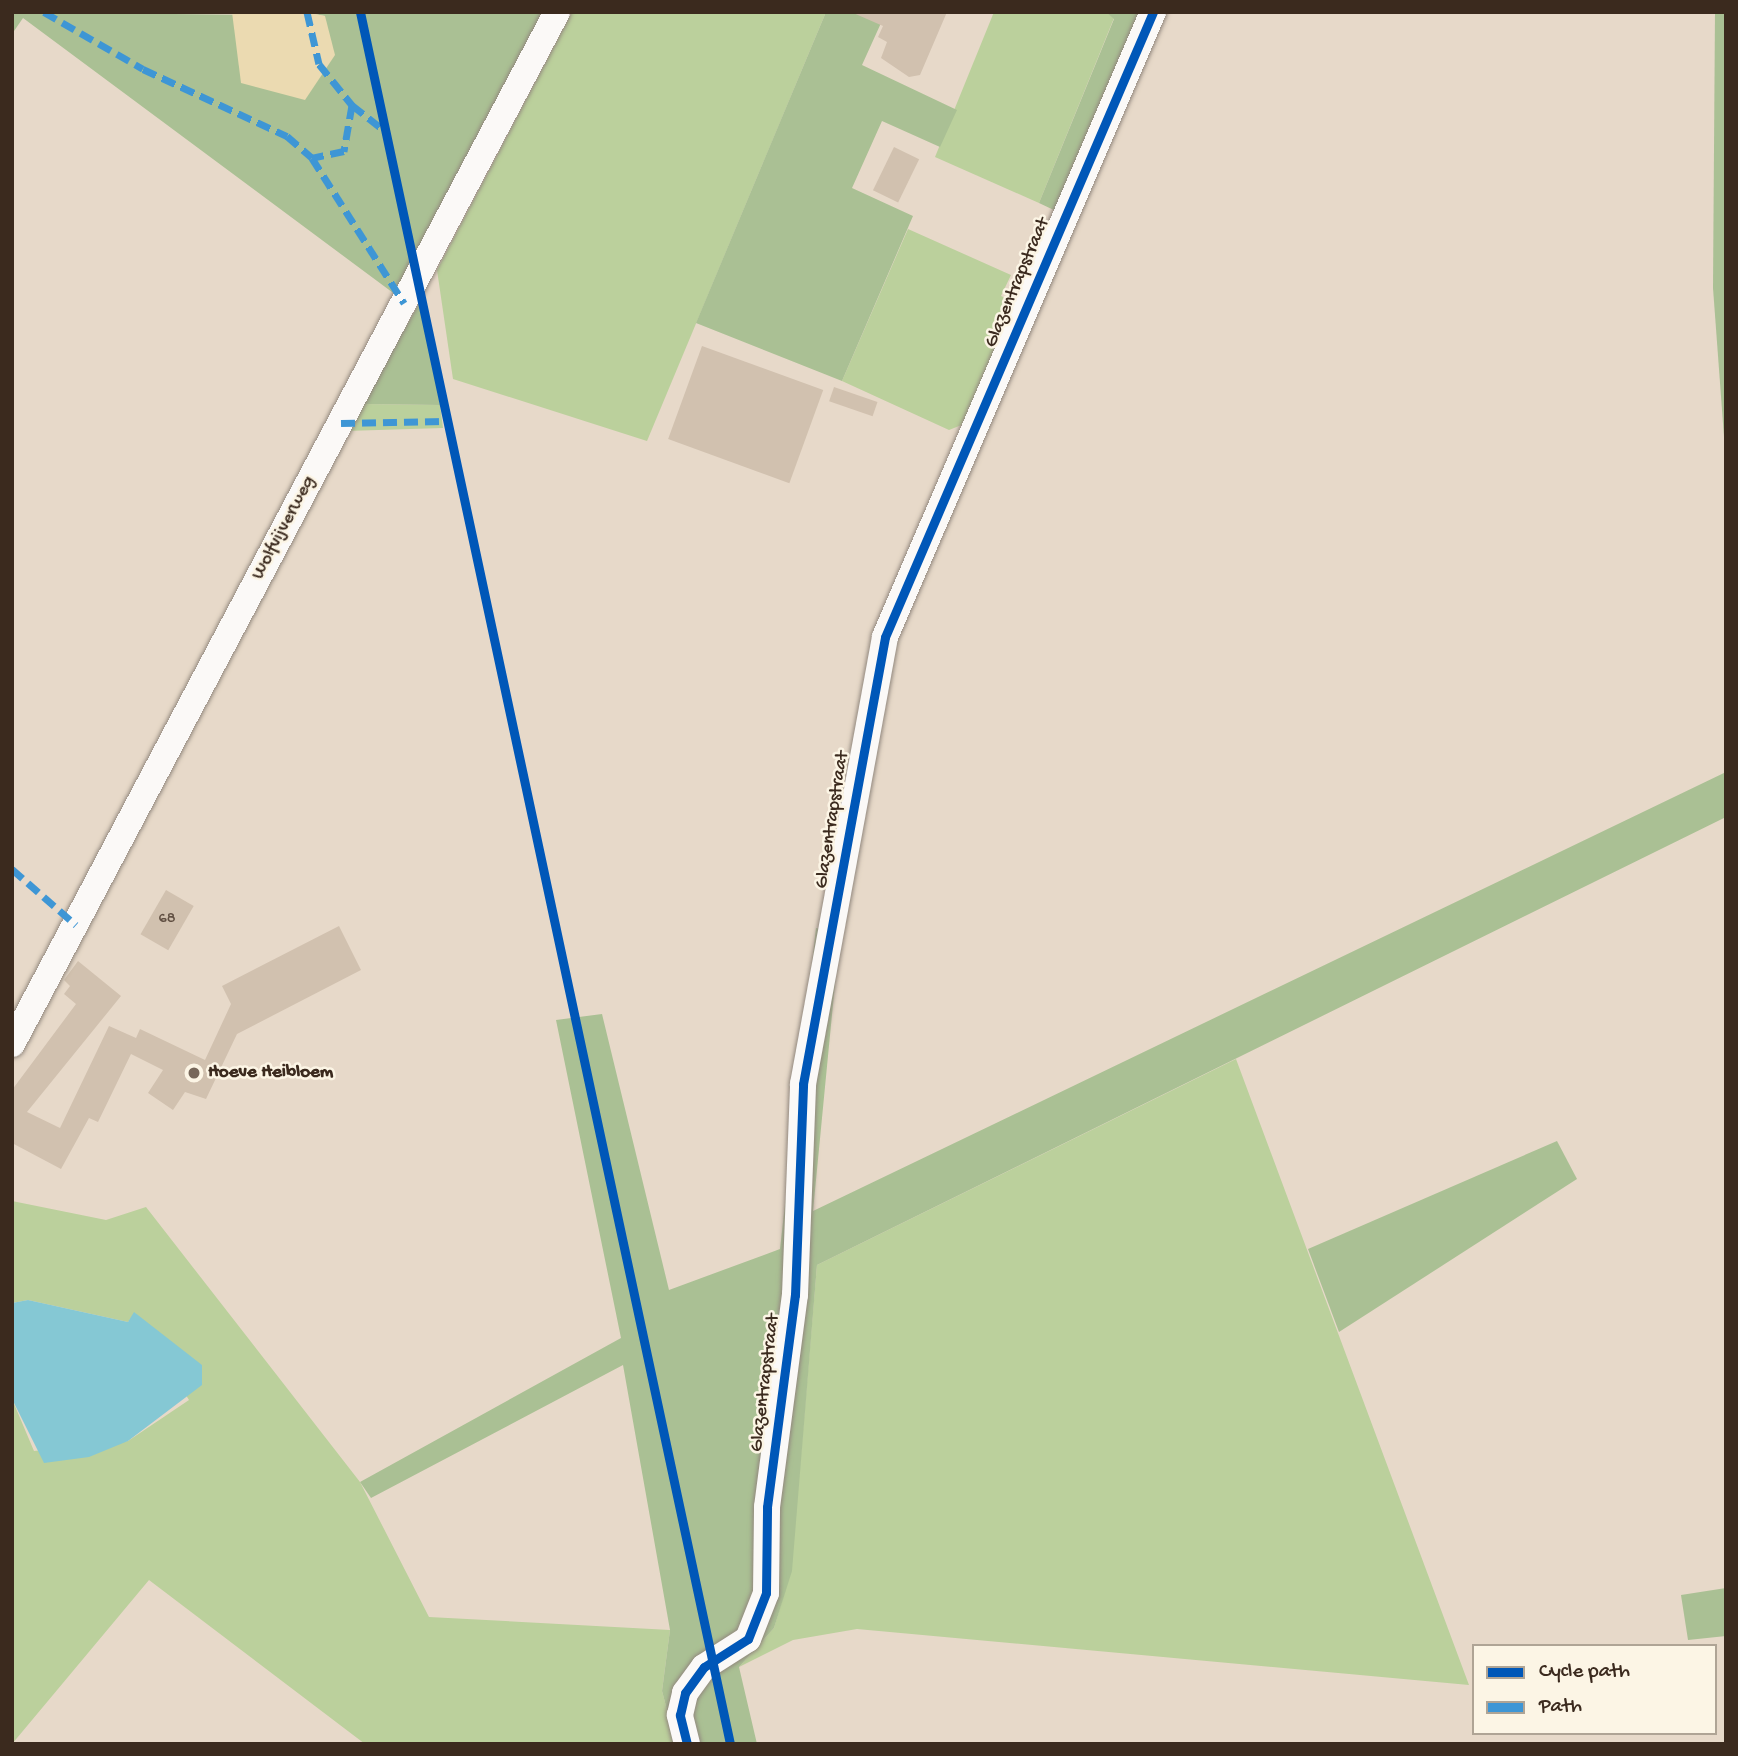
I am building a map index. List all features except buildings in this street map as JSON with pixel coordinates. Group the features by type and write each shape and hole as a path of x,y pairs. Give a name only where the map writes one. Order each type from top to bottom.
{"street":[{"name":"Wolfvijverweg","path":"12,1044 557,12"},
{"name":"Glazentrapstraat","path":"687,1744 680,1715 685,1693 712,1661 748,1639 766,1593 767,1507 795,1295 803,1084 885,638 1153,12"}],"green space":[{"path":"12,12 325,16 304,12 550,12 400,298 23,18 12,34"},
{"path":"572,12 826,12 647,441 453,379 437,270"},
{"path":"826,12 886,12 862,65 957,110 940,147 882,121 852,188 913,216 842,381 696,323"},
{"path":"994,12 1106,12 1114,18 1039,203 935,157"},
{"path":"1106,12 1142,12 1058,212 1039,203 1114,19"},
{"path":"1715,12 1726,12 1726,464 1713,288"},
{"path":"908,229 1011,275 1001,296 1017,303 969,422 949,430 842,381"},
{"path":"421,300 440,405 362,404"},
{"path":"362,404 440,405 443,428 346,431"},
{"path":"1726,772 1726,817 817,1265 792,1571 774,1628 739,1667 757,1744 676,1744 662,1691 670,1630 623,1365 371,1498 360,1482 621,1338 556,1020 602,1014 669,1290 780,1249 816,928 840,932 813,1211"},
{"path":"1236,1059 1469,1685 857,1629 793,1640 739,1667 774,1628 791,1571 817,1265"},
{"path":"1557,1141 1577,1179 1339,1332 1308,1249"},
{"path":"12,1201 106,1220 146,1207 360,1482 429,1617 670,1630 662,1691 676,1744 365,1744 149,1580 12,1744 12,1399 34,1451 128,1441 189,1400 135,1313 128,1322 28,1300 12,1303"},
{"path":"1726,1588 1726,1636 1688,1640 1681,1595"}],"sand":[{"path":"232,12 304,12 325,16 335,55 305,100 241,83"}],"water":[{"path":"28,1300 128,1322 134,1312 202,1365 202,1385 128,1441 89,1457 44,1463 12,1399 12,1303"}],"waterway":[{"path":"1726,366 1726,401"}],"marked path":[{"path":"44,12 143,69 287,136 312,158 404,303"},
{"path":"307,12 319,64 352,105 344,151 312,158"},
{"path":"352,105 385,131"},
{"path":"341,423 445,421"},
{"path":"12,869 76,925"}],"cycle path":[{"path":"360,12 730,1744"},
{"path":"687,1744 680,1715 685,1693 704,1667 748,1639 766,1593 767,1507 795,1295 803,1084 885,637 1153,12"}],"place":[{"name":"Hoeve Heibloem","path":"194,1073"}]}
